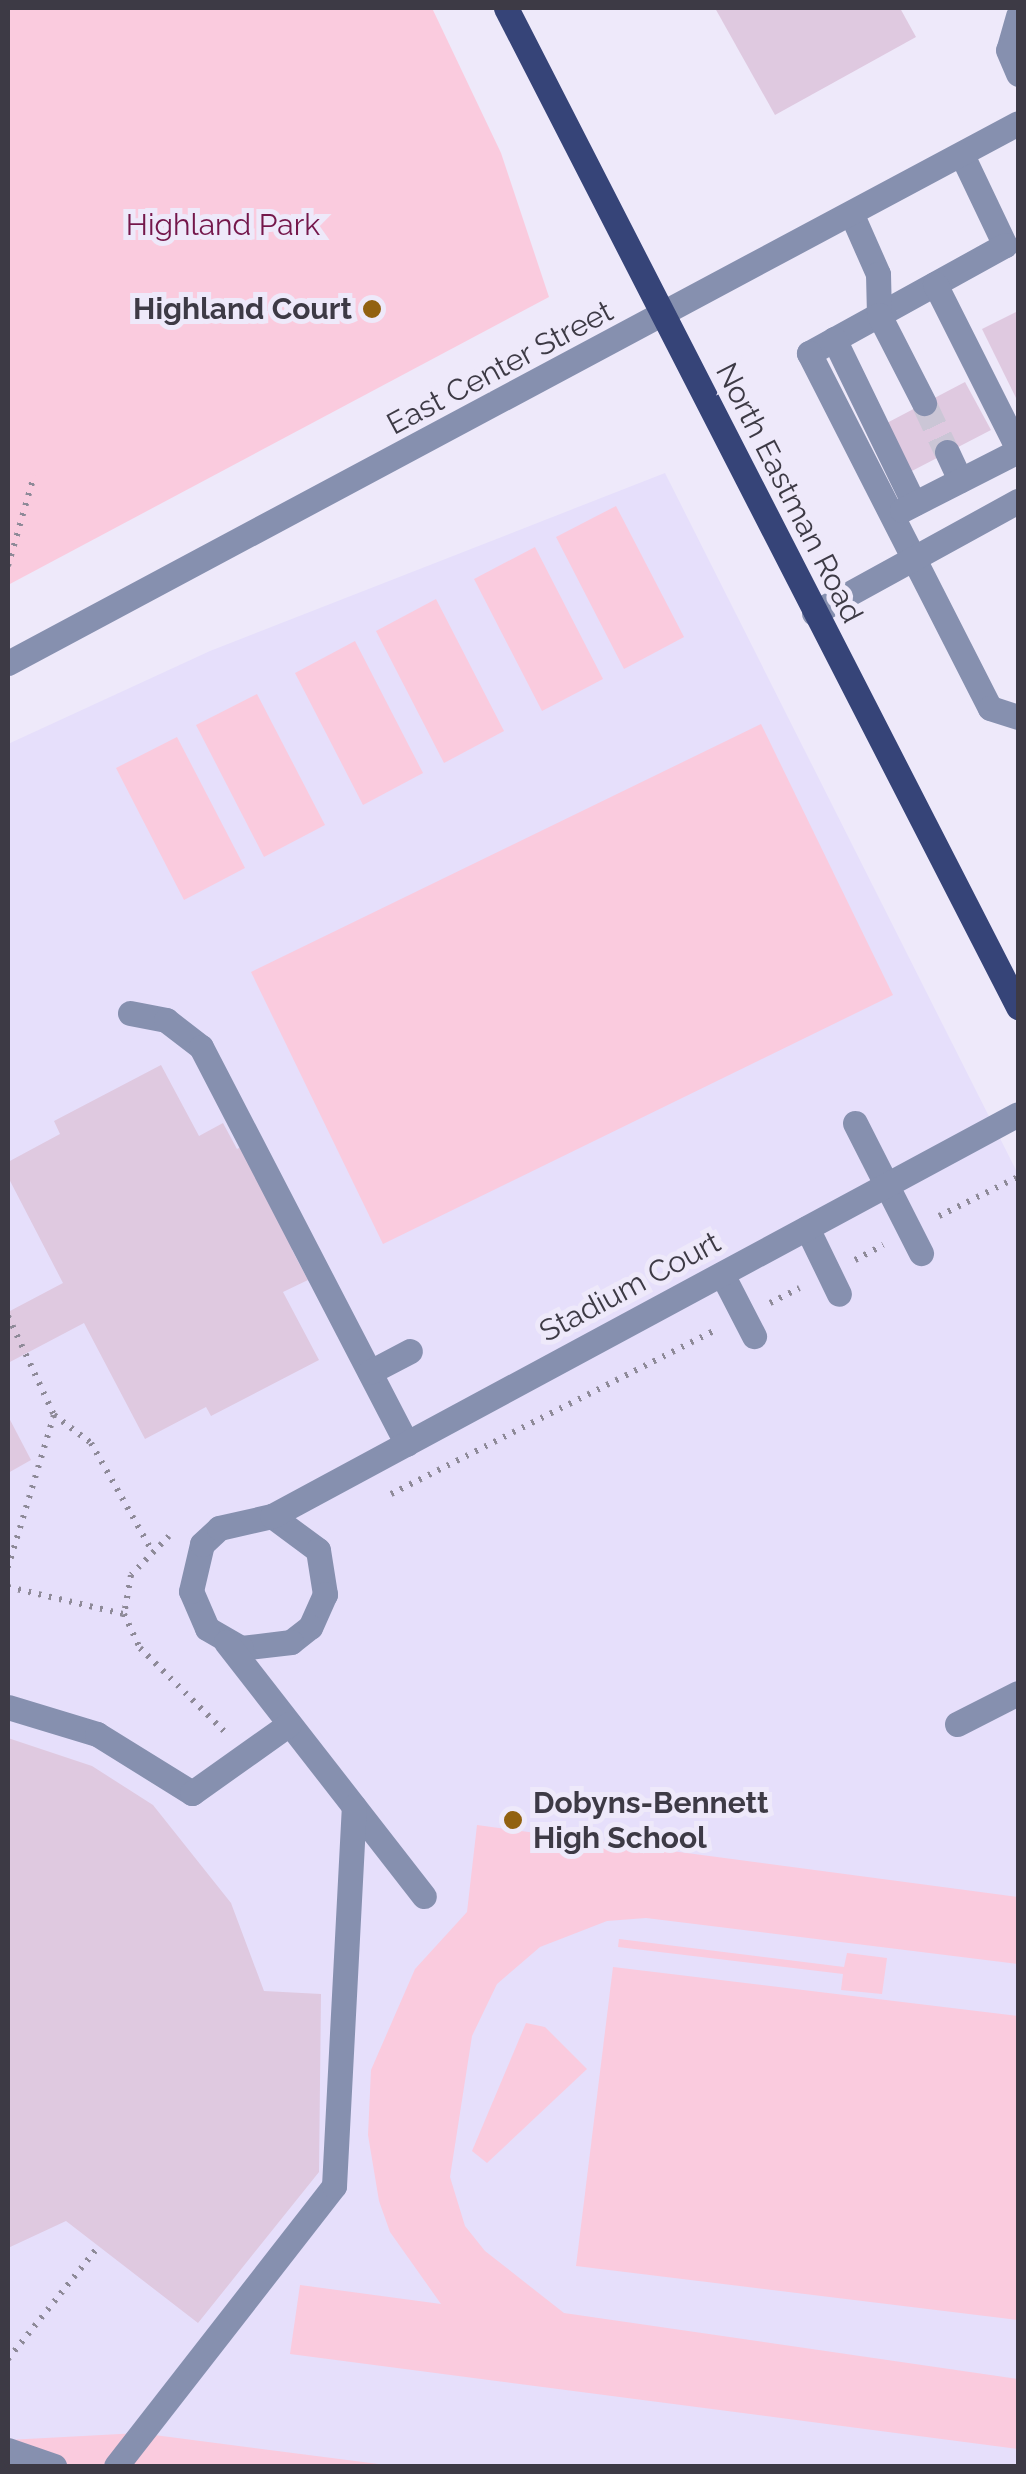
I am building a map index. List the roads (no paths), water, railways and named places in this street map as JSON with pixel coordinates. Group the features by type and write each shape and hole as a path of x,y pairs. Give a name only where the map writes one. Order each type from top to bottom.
{"main road":[{"name":"North Eastman Road","path":"506,8 662,320 1018,1007"}],"street":[{"path":"1018,16 1008,50 1018,74"},
{"name":"East Center Street","path":"8,663 662,320 1018,123"},
{"path":"962,155 1012,242 809,353 904,510 916,557 990,708 1018,717"},
{"path":"852,215 878,274 879,314 924,403"},
{"path":"904,510 1018,450 935,284"},
{"path":"946,452 960,480"},
{"path":"814,613 1018,501"},
{"path":"130,1013 166,1020 201,1048 407,1444"},
{"name":"Stadium Court","path":"424,1896 226,1642 198,1614 193,1566 219,1528 272,1516 1018,1114"},
{"path":"855,1124 916,1242"},
{"path":"806,1228 834,1283"},
{"path":"722,1274 749,1326"},
{"path":"370,1372 410,1351"},
{"path":"226,1642 270,1650 318,1616 325,1594 318,1550 272,1516"},
{"path":"957,1724 1018,1693"},
{"path":"8,1707 114,1742 192,1793 289,1724"},
{"path":"116,2466 334,2186 354,1807"},
{"path":"8,2450 54,2466"}],"tunnel":[{"path":"924,403 947,452"}],"place":[{"name":"Highland Court","path":"372,309"},
{"name":"Dobyns-Bennett High School","path":"513,1820"}],"park label":[{"name":"Highland Park","path":"223,225"}]}
